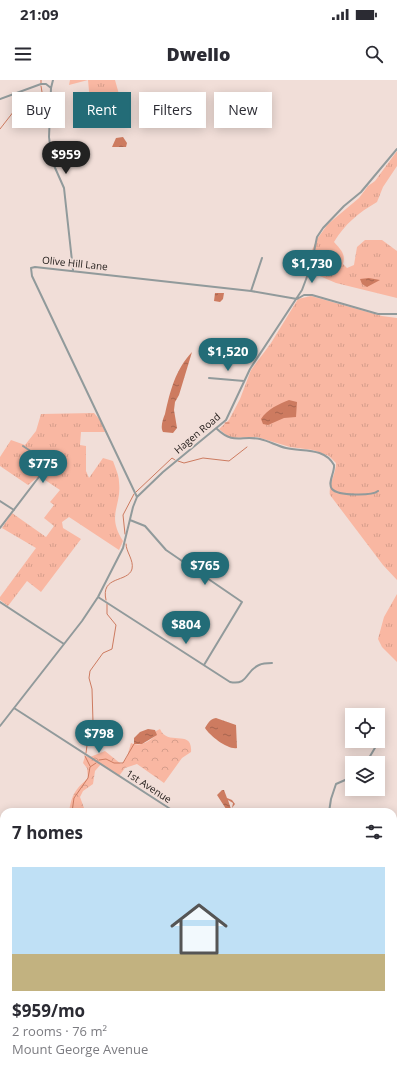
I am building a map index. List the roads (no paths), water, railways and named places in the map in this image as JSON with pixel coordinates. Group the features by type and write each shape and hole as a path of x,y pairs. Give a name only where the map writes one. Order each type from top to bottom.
{"street":[{"path":"53,80 51,88 49,138 51,156 64,188 73,270"},
{"path":"0,99 41,84 46,84 51,88"},
{"name":"Hagen Road","path":"0,726 64,644 98,597 123,548 137,497 163,472 226,421 256,358 297,299 311,266 317,237 322,228 344,206 361,192 397,149"},
{"path":"251,291 262,258"},
{"name":"Olive Hill Lane","path":"137,497 30,270 35,267 73,270 251,291 297,299 304,295 312,295 378,314 397,314"},
{"path":"210,378 244,381"},
{"path":"217,429 232,439 259,439 288,449 313,451 324,455 334,465 331,486 334,491 369,494 378,491"},
{"path":"0,528 48,465 44,460 23,446"},
{"path":"0,501 14,510"},
{"path":"130,520 145,526 166,550 242,602 204,665"},
{"path":"98,597 230,682 236,683 242,681 258,665 272,663"},
{"path":"0,602 64,644"},
{"name":"1st Avenue","path":"14,708 169,808"},
{"path":"330,808 336,784 345,780"}],"water":[{"path":"123,137 127,143 126,147 112,147 116,138"},
{"path":"369,278 380,280 367,287 362,284 360,279"},
{"path":"215,293 224,293 223,299 220,302 214,301"},
{"path":"192,352 179,395 175,402 174,410 177,428 173,433 163,432 162,423 174,382 181,366"},
{"path":"289,400 297,402 296,417 284,418 268,425 263,424 261,419 266,412"},
{"path":"216,718 236,725 237,748 224,745 211,735 205,728 211,720"},
{"path":"148,729 155,730 157,735 142,744 134,744 134,738 140,732"},
{"path":"224,790 227,798 232,800 235,804 232,808 233,803 228,800 231,808 225,808 217,795"}],"waterway":[{"path":"0,129 14,111 34,103 42,92 41,86"},
{"path":"178,461 184,463 203,458 229,461 247,447"},
{"path":"136,492 172,458 175,460"},
{"path":"125,534 123,515 134,494"},
{"path":"106,600 105,592 107,587 115,580 125,576 132,569 132,562 126,544"},
{"path":"86,753 88,738 93,722 92,689 89,678 90,671 103,653 112,649 116,625 107,614 107,604"},
{"path":"99,760 106,759 114,763 123,763 134,744"},
{"path":"85,756 90,766"},
{"path":"73,808 74,798 88,778 90,767 96,763"}]}
